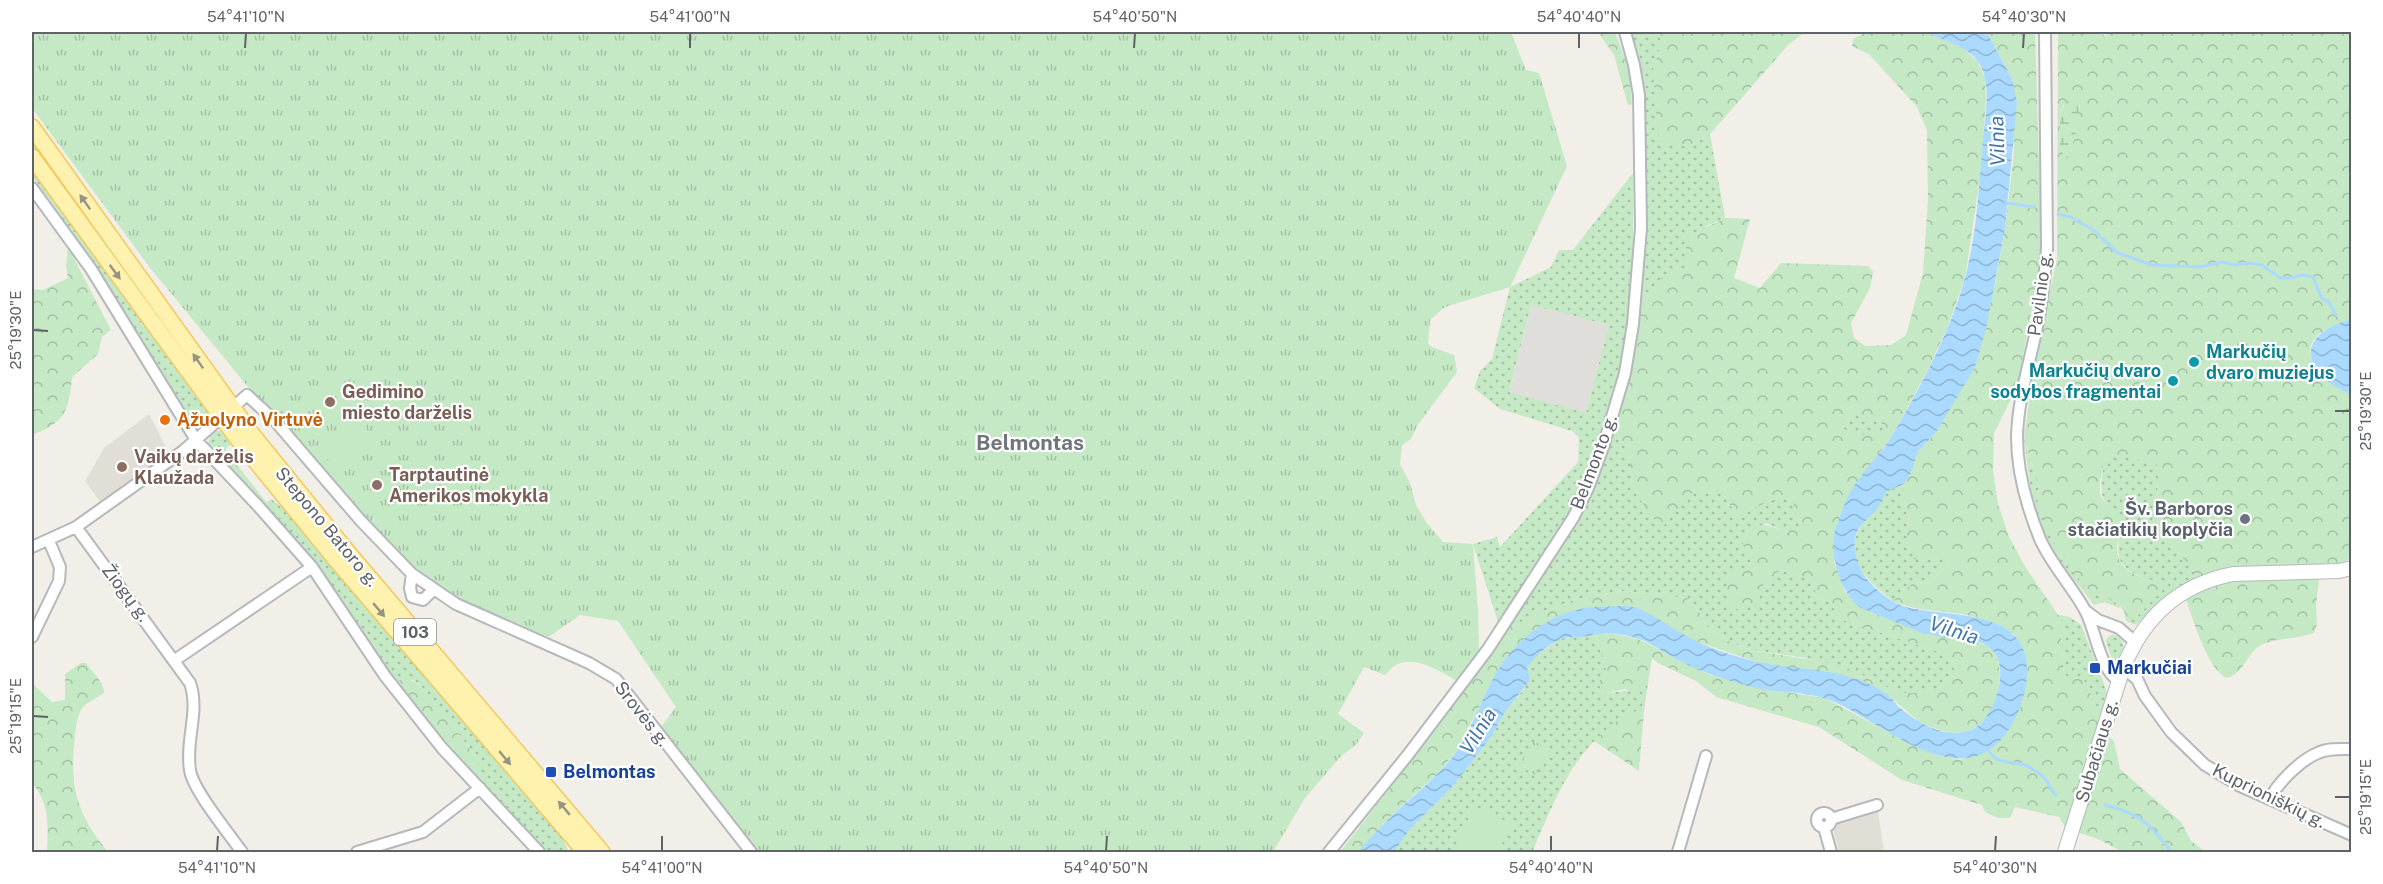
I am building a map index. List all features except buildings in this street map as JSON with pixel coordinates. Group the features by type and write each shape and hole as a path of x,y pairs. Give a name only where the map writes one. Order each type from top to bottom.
{"main road":[{"name":"Stepono Batoro g.","path":"32,127 227,414 346,550 602,852"},
{"name":"Stepono Batoro g.","path":"32,157 337,561 585,852"}],"street":[{"name":"Belmonto g.","path":"1329,852 1407,756 1488,649 1573,518 1603,447 1625,373 1633,324 1641,228 1639,95 1625,32"},
{"name":"Pavilnio g.","path":"2045,32 2047,248 2040,312 2020,404 2017,437 2019,460 2027,500 2041,541 2051,560 2086,611 2109,673 2121,675"},
{"name":"Stepono Batoro g.","path":"32,188 91,269 196,440 312,567 385,676 442,748 539,852"},
{"name":"Srovės g.","path":"227,414 247,394 252,398 412,574 433,590 473,612 589,663 616,679 751,852"},
{"path":"32,547 76,527 196,440 227,414"},
{"name":"Žiogų g.","path":"76,527 190,683 195,702 189,757 190,774 242,852"},
{"path":"32,637 61,573 49,541"},
{"path":"175,660 312,567"},
{"name":"Subačiaus g.","path":"2065,852 2121,675 2135,642 2155,616 2183,592 2202,582 2233,574 2339,571 2352,568"},
{"name":"Srovės g.","path":"412,574 410,588 412,597 423,600 433,590"},
{"name":"Pavilnio g.","path":"2086,611 2105,623 2120,628 2135,642"},
{"path":"2096,636 2105,623"},
{"name":"Kuprioniškių g.","path":"2121,675 2137,679 2145,696 2171,732 2205,765 2240,786 2352,835"},
{"path":"2270,799 2278,785 2310,757 2329,750 2352,749"},
{"path":"1678,852 1706,756"},
{"path":"357,852 423,832 480,788"},
{"path":"1831,852 1828,823 1877,805"}],"shaded area":[{"path":"1531,305 1609,325 1586,413 1509,393"},
{"name":"Vaikų darželis Klaužada","path":"149,414 169,453 101,503 85,481 104,448"},
{"path":"1878,812 1884,851 1892,852 1839,852 1832,824"}],"green space":[{"path":"32,32 1511,32 1526,70 1539,73 1567,166 1510,287 1445,307 1430,320 1428,344 1454,355 1457,372 1417,426 1411,439 1402,445 1400,464 1410,483 1416,505 1426,522 1443,542 1473,544 1479,654 1459,682 1420,663 1404,662 1396,665 1385,675 1364,667 1338,714 1364,733 1355,746 1341,756 1305,798 1273,852 758,852 661,727 676,707 618,621 580,615 550,636 515,631 456,604 402,565 287,434 151,269 32,108"},
{"path":"1598,32 1615,32 1629,69 1632,104 1628,105 1614,55"},
{"path":"1631,32 1660,32 1660,47 1653,71 1694,143 1710,134 1725,218 1706,226 1686,268 1664,275 1641,302 1646,131 1641,68"},
{"path":"1660,32 1805,32 1788,45 1710,134 1694,143 1680,147 1666,144 1658,135 1653,71 1660,47"},
{"path":"1866,32 1925,32 1962,47 1978,62 1985,79 1986,99 1980,178 1965,278 1948,326 1926,373 1892,436 1850,493 1834,562 1843,580 1844,590 1861,608 1924,633 1934,633 1941,637 1973,639 1992,649 1998,659 2000,674 1998,693 1989,716 1966,732 1950,733 1922,724 1884,692 1846,676 1760,663 1695,641 1558,616 1524,640 1499,669 1457,750 1439,772 1389,818 1359,852 1340,852 1404,770 1506,628 1573,600 1621,591 1687,598 1699,611 1707,627 1730,642 1750,650 1831,663 1905,693 1925,692 1939,688 1952,678 1955,665 1948,655 1840,619 1831,603 1818,598 1810,579 1780,570 1760,588 1760,602 1740,610 1730,607 1727,591 1729,573 1745,568 1751,562 1739,536 1762,525 1787,532 1800,527 1792,498 1785,495 1737,515 1720,490 1693,492 1661,529 1636,494 1627,450 1614,427 1632,358 1641,302 1664,275 1686,268 1686,237 1725,218 1750,219 1734,278 1760,288 1781,263 1868,266 1873,272 1870,288 1851,323 1854,338 1865,346 1891,345 1906,335 1923,273 1928,199 1927,130 1917,107 1870,55 1852,46 1853,39","holes":["1852,414 1876,419 1885,426 1882,433 1855,434 1842,427"]},
{"path":"1984,32 2035,32 2041,224 2040,267 2017,387 1994,433 1993,471 1998,504 2009,537 2026,568 2063,622 2061,637 2064,675 2084,680 2090,689 2093,704 2102,709 2066,829 2059,817 2015,807 2010,818 1998,818 1985,812 1982,805 1902,780 1819,727 1716,697 1696,681 1652,658 1648,683 1642,688 1631,691 1624,689 1604,694 1598,683 1606,669 1595,634 1613,633 1638,639 1706,673 1752,687 1825,698 1897,737 1937,755 1960,760 1992,747 2015,635 1974,617 1921,609 1893,601 1913,583 1929,582 1949,563 1945,556 1921,561 1914,559 1906,532 1909,519 1904,504 1904,484 1912,470 1917,453 1937,431 1954,401 1995,284 2005,229 2014,152 2012,79 1989,36"},
{"path":"2058,32 2095,32 2107,36 2107,32 2351,32 2351,319 2319,334 2312,343 2310,351 2316,367 2322,374 2351,395 2351,558 2342,563 2321,564 2316,605 2317,624 2314,633 2261,645 2238,672 2227,678 2220,673 2207,655 2186,599 2198,580 2190,566 2164,534 2157,519 2158,471 2156,463 2110,454 2105,456 2100,494 2120,521 2117,548 2122,565 2144,578 2170,583 2135,618 2128,618 2120,606 2098,591 2091,593 2073,572 2068,557 2056,547 2046,525 2037,499 2039,488 2024,437 2033,374 2057,258","holes":["2063,105 2080,106 2077,118 2060,146"]},
{"path":"2072,94 2079,96 2078,119 2072,147 2065,158 2060,144 2060,124 2064,106"},
{"path":"32,137 218,400 171,341 32,147"},
{"path":"32,165 209,411 208,422 199,426 193,425 96,265 32,176"},
{"path":"1633,173 1633,270 1629,318 1620,365 1595,457 1581,492 1562,528 1499,625 1473,544 1497,537 1500,547 1578,462 1579,437 1572,431 1500,409 1474,388 1480,371 1492,359 1510,287 1551,267 1559,250 1573,250","holes":["1531,305 1609,325 1586,413 1509,392"]},
{"path":"68,247 111,330 102,337 98,354 72,377 67,406 59,420 32,435 32,289 43,290 68,278 66,265"},
{"path":"1852,414 1876,419 1885,426 1882,433 1861,435 1850,433 1842,427"},
{"path":"356,417 372,436 334,467 318,448"},
{"path":"1614,427 1627,450 1636,494 1720,490 1737,515 1785,495 1792,497 1800,527 1787,532 1765,523 1751,562 1745,568 1760,588 1780,570 1811,579 1818,598 1831,603 1840,619 1948,655 1955,665 1952,678 1939,688 1925,692 1905,693 1881,685 1853,670 1801,657 1751,650 1730,642 1707,627 1699,611 1687,598 1621,591 1573,600 1506,628 1569,535 1587,501"},
{"path":"215,431 223,431 233,444 227,447 226,451 267,503 271,499 290,513 556,826 569,852 545,852 474,777 478,759 421,686 413,680 394,682 344,608 214,452 208,443 211,434"},
{"path":"2024,437 2039,488 2037,499 2056,546 2068,557 2073,572 2120,606 2119,608 2104,602 2094,605 2055,553 2041,525 2037,511 2030,482"},
{"path":"2110,454 2156,462 2158,470 2157,519 2169,541 2190,566 2198,580 2160,603 2136,625 2126,621 2124,613 2128,618 2135,618 2145,608 2150,580 2125,567 2119,555 2121,527 2104,500 2101,488 2105,456"},
{"path":"1904,484 1904,504 1909,519 1906,532 1921,561 1945,556 1949,563 1929,582 1913,583 1893,601 1868,579 1854,551 1855,541 1865,520 1878,506 1886,492"},
{"path":"2058,615 2070,617 2081,625 2107,692 2102,709 2093,704 2090,689 2064,675 2061,637 2064,627"},
{"path":"1595,634 1606,669 1598,683 1604,694 1642,688 1648,683 1644,711 1634,712 1602,734 1576,763 1557,797 1532,852 1394,852 1411,828 1454,785 1491,737 1503,715 1524,689 1527,668 1532,659 1556,641"},
{"path":"2113,634 2122,641 2124,650 2116,671 2106,642 2107,638"},
{"path":"81,663 86,663 98,678 104,693 84,706 78,716 73,754 74,784 88,824 108,852 47,852 47,815 42,799 32,783 32,683 52,702 65,700 65,674"},
{"path":"407,678 421,686 478,759 478,772 474,777 394,682"},
{"path":"1644,711 1639,771 1594,741 1622,716"},
{"path":"2107,735 2114,741 2120,769 2181,822 2191,841 2206,852 2123,852 2098,839 2077,832"},
{"path":"1534,741 1550,751 1535,775 1519,765"},
{"path":"1475,806 1512,824 1498,852 1452,852"}],"water":[{"name":"Vilnia","path":"1925,32 1984,32 1989,36 2012,79 2017,102 2005,229 1986,329 1975,367 1937,431 1917,453 1912,471 1904,484 1886,492 1878,508 1861,526 1856,534 1855,549 1858,562 1867,580 1894,602 1906,607 1983,619 2001,626 2015,636 2024,651 2027,680 2021,705 2010,728 1986,752 1965,758 1943,756 1896,737 1832,701 1812,695 1758,688 1730,681 1688,665 1636,638 1612,633 1568,637 1538,654 1527,668 1530,680 1503,715 1491,737 1454,785 1411,828 1394,852 1359,852 1390,818 1450,760 1464,739 1498,670 1517,646 1540,626 1581,609 1617,606 1637,608 1694,640 1733,655 1763,663 1835,673 1853,678 1870,684 1887,694 1898,706 1923,724 1943,731 1953,733 1973,729 1988,714 1998,691 2000,678 2000,666 1990,648 1973,640 1924,634 1861,608 1842,584 1835,562 1835,531 1850,493 1893,434 1924,378 1959,298 1972,244 1987,90 1983,72 1974,57 1954,44"},
{"path":"2352,319 2351,395 2322,376 2314,366 2311,355 2312,345 2319,335 2332,326"}],"waterway":[{"path":"2006,203 2034,207"},
{"path":"2058,214 2070,217 2095,231 2116,252 2152,265 2200,267 2222,262 2235,265 2249,263 2262,265 2280,278 2302,275 2313,277 2322,299 2328,301 2336,315"},
{"path":"1987,748 1995,758 2025,765 2034,770 2046,780 2056,795"},
{"path":"2105,805 2136,816 2157,834 2171,852"}],"place":[{"name":"Markučių dvaro muziejus","path":"2194,362"},
{"name":"Markučių dvaro sodybos fragmentai","path":"2173,381"},
{"name":"Gedimino miesto darželis","path":"330,402"},
{"name":"Ąžuolyno Virtuvė","path":"165,420"},
{"name":"Vaikų darželis Klaužada","path":"122,467"},
{"name":"Tarptautinė Amerikos mokykla","path":"377,485"},
{"name":"Šv. Barboros stačiatikių koplyčia","path":"2245,519"},
{"name":"Markučiai","path":"2095,668"},
{"name":"Belmontas","path":"551,772"}],"district":[{"name":"Belmontas","path":"1030,443"}]}
